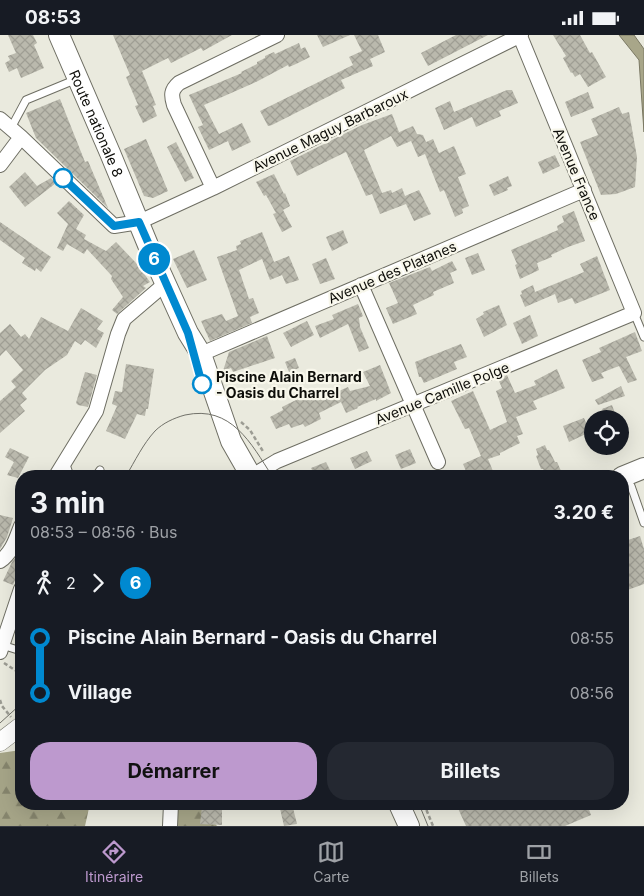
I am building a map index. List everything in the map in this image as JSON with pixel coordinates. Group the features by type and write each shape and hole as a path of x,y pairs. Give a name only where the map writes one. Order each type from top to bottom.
{"main road":[{"name":"Route nationale 8","path":"59,35 165,284 188,333"},
{"path":"188,333 201,354 230,441 247,470"},
{"path":"188,333 220,441 233,470"},
{"path":"630,483 644,468"},
{"path":"402,810 409,826"}],"street":[{"path":"213,188 171,95 179,83 277,35"},
{"name":"Avenue Maguy Barbaroux","path":"16,132 114,226 213,188 520,35"},
{"name":"Avenue France","path":"520,35 634,313"},
{"path":"0,119 16,132 0,165"},
{"name":"Avenue des Platanes","path":"201,354 584,190"},
{"path":"60,470 96,411 118,333 124,319 165,284"},
{"path":"361,285 438,462"},
{"name":"Avenue Camille Polge","path":"261,470 277,461 634,313"},
{"path":"0,561 6,557 15,541"},
{"path":"1,649 15,607"},
{"path":"0,742 15,731"},
{"path":"170,826 171,810"}],"lane":[{"path":"16,132 26,100 78,79"},
{"path":"634,313 644,337"},
{"path":"65,461 68,470"},
{"path":"630,483 644,523"},
{"path":"1,649 15,650"}],"path":[{"path":"239,419 250,431 267,458 273,455 282,470"},
{"path":"0,660 15,670"},
{"path":"0,700 2,706 15,720"},
{"path":"426,810 433,826"}],"green space":[{"path":"15,751 15,810 89,810 85,826 0,826 0,753"},
{"path":"175,810 204,810 217,826 176,826"}],"shaded area":[{"path":"619,35 634,35 644,49 644,132 639,60"}],"building":[{"path":"8,35 33,35 37,43 34,45 44,68 21,78 17,68 9,72 5,63 10,60 8,56 16,53"},
{"path":"113,35 232,35 203,51 201,48 171,63 168,58 142,71 156,105 153,106 157,116 143,123 135,106 138,105 126,77 130,75"},
{"path":"317,35 350,35 323,47"},
{"path":"354,35 378,35 385,52 370,59 373,66 341,80 345,88 268,126 260,111 353,65 349,57 362,51"},
{"path":"456,35 488,35 428,66 421,53"},
{"path":"553,35 580,35 606,77 588,87 580,74 575,77 563,58 566,56"},
{"path":"299,43 301,49 305,47 310,57 289,67 288,65 258,81 204,105 219,134 242,123 251,142 232,151 228,141 209,150 198,127 203,125 189,95 242,73 257,64 265,56 274,52 275,54"},
{"path":"507,90 512,90 518,103 499,111 501,116 476,127 472,117 444,130 435,108 450,101 454,112"},
{"path":"588,92 594,108 571,117 565,102"},
{"path":"60,99 85,162 88,161 108,208 36,138 26,113"},
{"path":"619,107 622,114 629,112 637,157 635,187 616,194 601,195 580,142 598,135 591,119"},
{"path":"392,114 399,132 395,134 413,126 417,134 423,135 426,142 433,139 439,153 454,146 466,174 458,177 469,206 462,209 463,213 455,217 444,190 440,192 425,154 418,157 411,141 397,147 391,136 364,150 382,193 391,190 392,193 402,188 405,196 419,190 431,214 414,221 406,204 380,214 372,194 366,196 346,152 297,176 290,161 362,125"},
{"path":"146,139 168,191 153,198 144,196 124,149"},
{"path":"176,142 194,178 185,182 167,147"},
{"path":"555,155 560,166 543,174 538,162"},
{"path":"25,172 37,186 51,178 56,183 25,207 9,187"},
{"path":"274,174 290,206 283,210 292,227 282,232 273,214 276,213 256,182"},
{"path":"508,176 512,186 507,188 508,190 494,196 489,185"},
{"path":"69,201 84,215 76,229 86,235 84,239 106,251 116,242 137,264 150,282 143,286 146,288 117,314 112,310 123,297 111,279 112,276 87,249 84,254 67,244 63,251 57,248 68,224 57,213"},
{"path":"574,211 585,241 568,247 551,255 552,257 537,263 539,270 520,279 515,265 517,264 511,250 558,230 557,226 564,222 562,216"},
{"path":"0,222 51,257 41,272 36,268 35,271 22,263 25,258 0,240"},
{"path":"343,230 348,243 332,251 326,237"},
{"path":"262,232 274,262 289,256 299,280 286,284 282,275 270,280 262,259 239,270 249,299 253,298 259,313 250,317 252,323 210,341 201,321 222,314 226,321 238,316 217,257 237,250 236,246 241,244 240,241"},
{"path":"194,250 207,280 187,288 173,259"},
{"path":"478,253 485,270 472,275 465,258"},
{"path":"597,256 610,290 575,304 572,298 558,303 555,294 525,307 520,295 522,294 521,291 533,285 535,292 584,272 580,264"},
{"path":"326,258 335,279 320,284 312,264"},
{"path":"452,261 457,270 450,273 454,283 433,292 434,295 413,305 417,314 393,324 386,308 398,303 389,283 430,267 432,271"},
{"path":"358,304 363,316 359,318 360,327 369,348 359,352 348,324 320,338 315,326 334,319 332,315"},
{"path":"499,305 507,325 484,337 476,319 484,314 483,312"},
{"path":"81,308 103,321 97,329 104,333 96,348 85,340 81,345 75,341 67,355 45,370 22,393 27,399 20,405 25,411 0,433 0,401 16,387 11,381 23,370 6,350 0,356 0,333 10,324 21,337 25,334 29,339 41,317 68,331"},
{"path":"530,315 538,336 522,344 513,323"},
{"path":"307,321 314,335 291,347 283,333"},
{"path":"635,332 642,351 626,357 637,380 628,383 619,366 601,373 604,378 592,382 582,360 601,352 599,348"},
{"path":"267,336 275,358 233,372 231,368 223,371 229,352"},
{"path":"461,344 467,357 454,362 457,369 424,383 421,377 419,377 415,362"},
{"path":"295,358 299,368 289,372 285,362"},
{"path":"126,364 154,369 148,409 146,409 145,416 137,414 125,439 106,431 117,406 112,404 115,391 122,392"},
{"path":"380,365 391,393 346,413 341,402 319,413 321,419 305,427 303,424 291,428 289,424 276,429 270,417 283,410 282,407 319,390 323,398 348,387 350,391 370,386 363,372"},
{"path":"557,369 565,388 533,401 537,409 516,417 523,434 517,436 520,443 500,453 500,455 488,459 493,470 466,470 463,464 481,456 469,428 465,429 451,401 473,391 490,430 507,422 496,391 502,388 498,379 507,375 515,393 536,385 534,381"},
{"path":"85,372 97,375 88,407 76,403"},
{"path":"621,386 625,396 598,405 595,400"},
{"path":"612,405 614,410 602,410"},
{"path":"584,418 584,435 569,442 563,426"},
{"path":"545,445 561,470 541,469 536,456 538,455 536,449"},
{"path":"10,448 29,457 22,470 15,470 15,477 7,475 14,462 5,457"},
{"path":"410,449 416,463 401,469 395,455"},
{"path":"367,451 372,461 355,469 350,458"},
{"path":"326,462 330,470 312,470 311,468"},
{"path":"0,515 13,518 7,537 0,549"},
{"path":"640,536 644,549 644,584 629,589 629,540"},
{"path":"15,558 15,580 13,585 3,581"},
{"path":"202,810 222,810 222,825 200,824"},
{"path":"280,810 294,810 297,824 284,826"},
{"path":"459,810 589,810 591,815 565,826 466,826"}],"tram line":[{"path":"129,470 147,441 158,428 181,416 201,413 227,421 238,429 268,470"},
{"path":"0,723 15,709"},
{"path":"421,810 428,826"}],"bus line":[{"name":"6","path":"63,178 114,226 139,222 188,333 202,384"}],"place":[{"name":"Piscine Alain Bernard - Oasis du Charrel","path":"202,384"}]}
